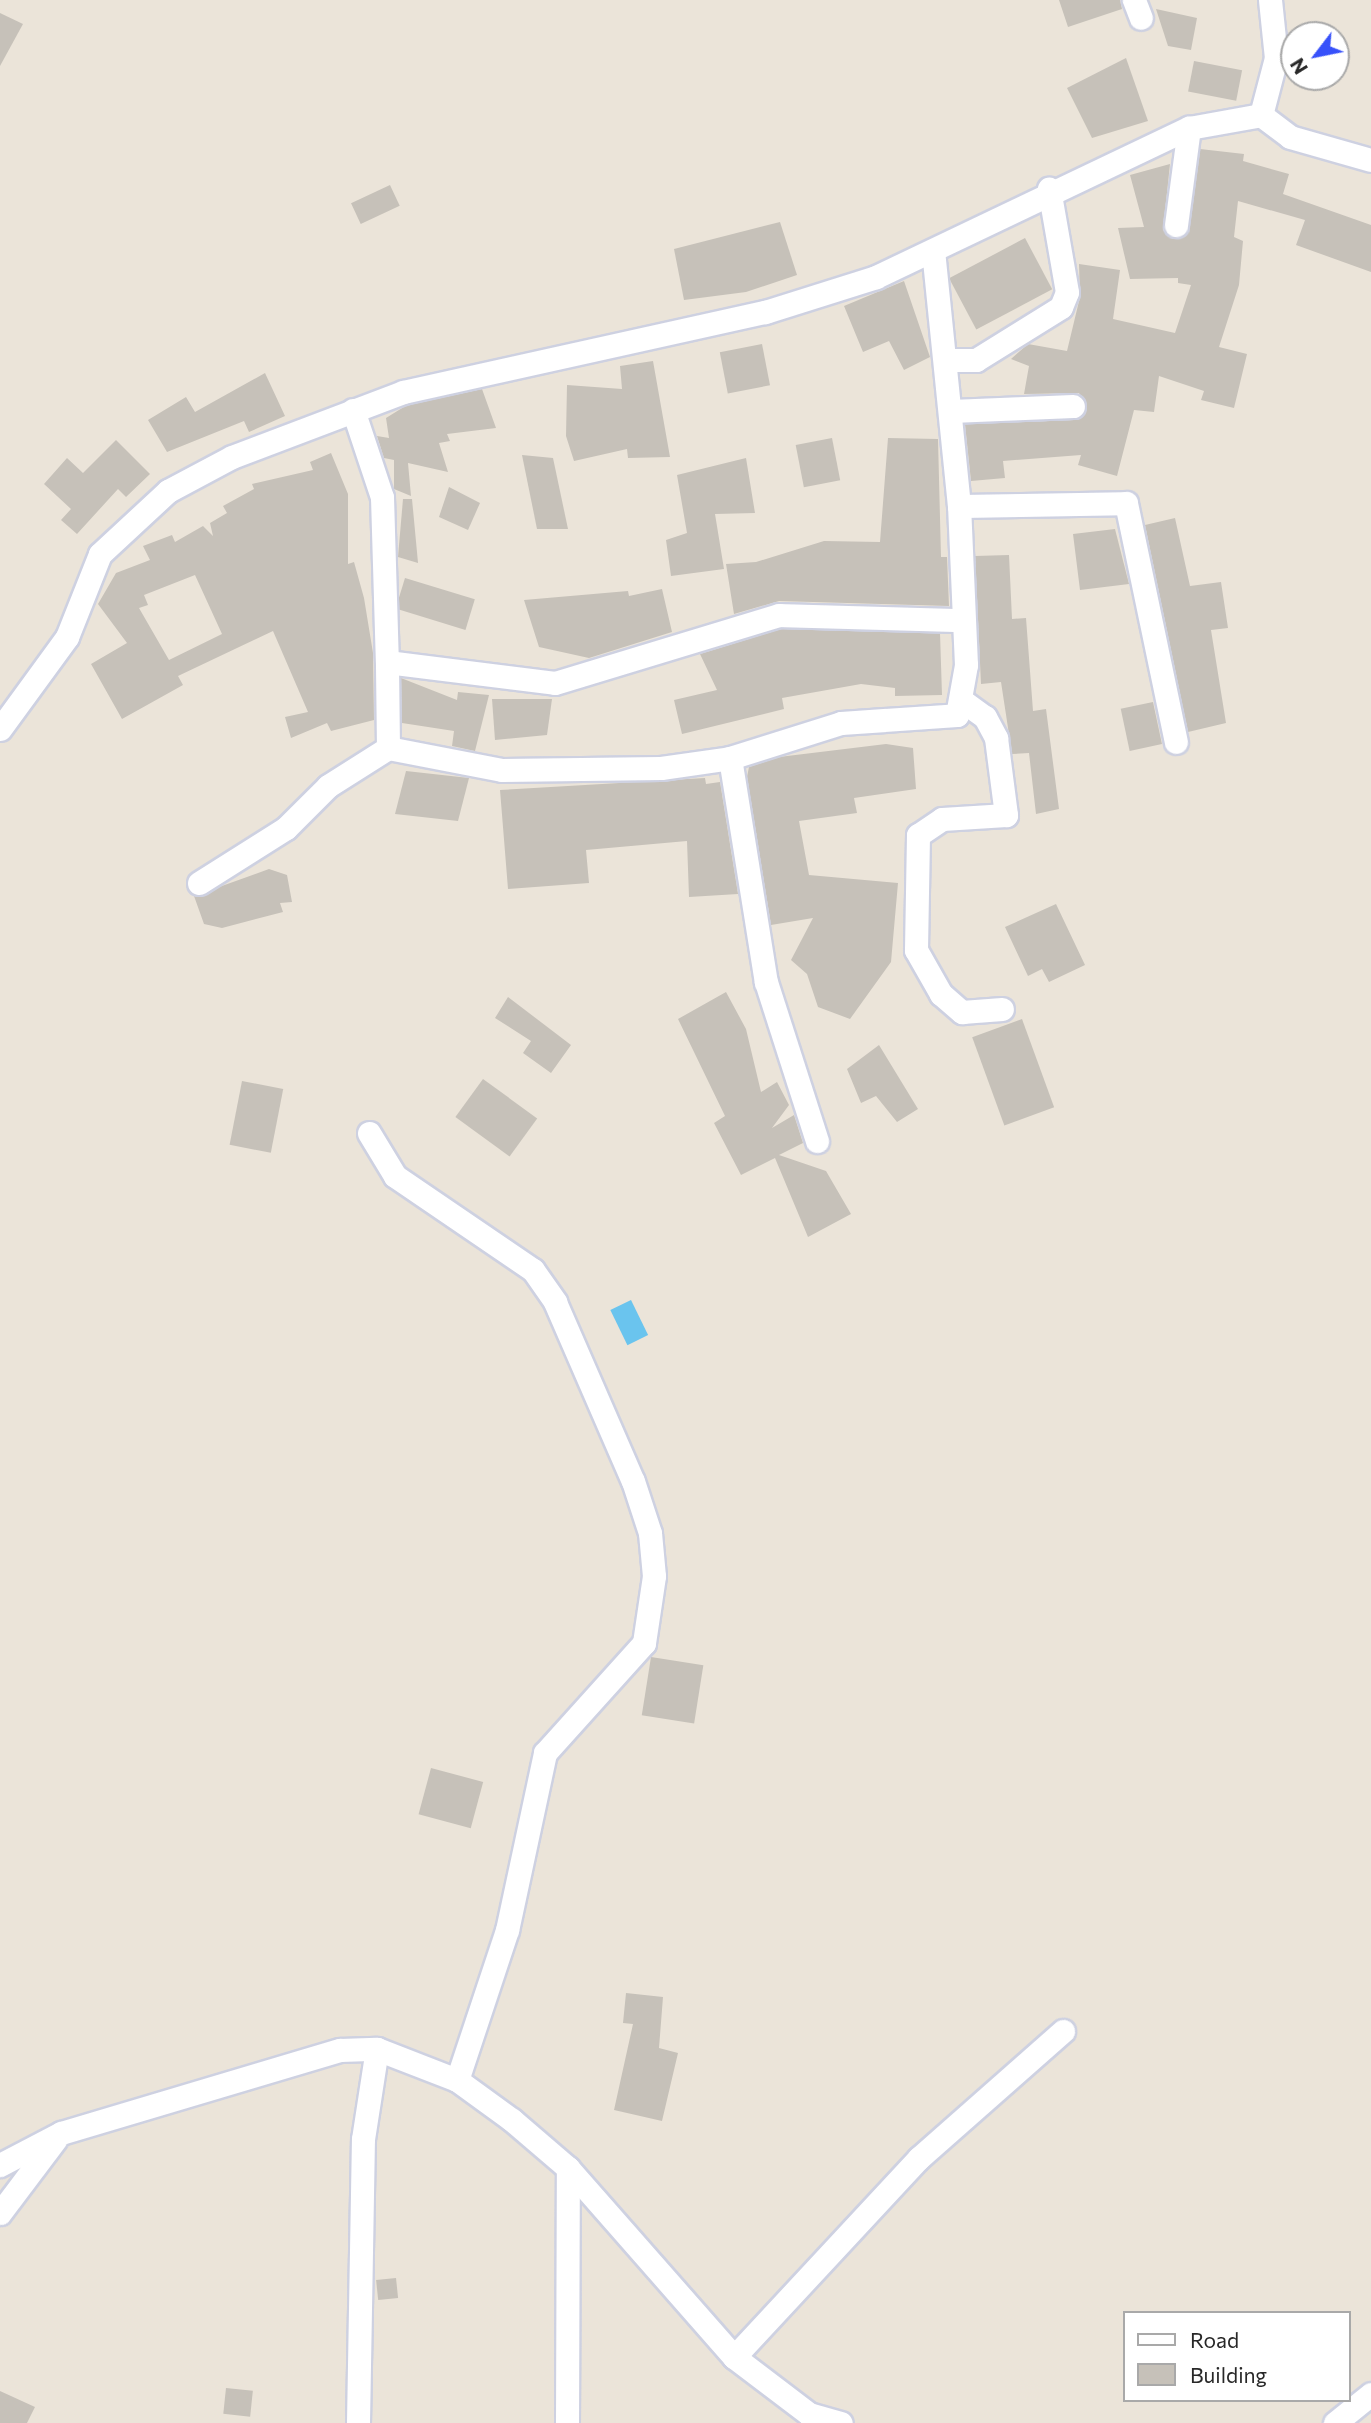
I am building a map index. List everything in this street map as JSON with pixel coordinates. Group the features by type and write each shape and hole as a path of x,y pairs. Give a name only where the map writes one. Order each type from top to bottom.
{"street":[{"path":"1261,116 1276,58 1270,0"},
{"path":"0,729 66,637 100,554 168,491 353,410 641,335 765,312 933,251 1049,190 1189,128 1261,116 1290,137 1371,160"},
{"path":"1176,225 1189,128"},
{"path":"947,360 976,360 1061,307 1067,292 1049,190"},
{"path":"199,883 286,828 328,786 388,748 502,770 661,768 730,758 841,723 947,719 964,702 958,506 947,360 933,251"},
{"path":"951,411 1073,406"},
{"path":"353,410 382,497 388,748"},
{"path":"958,506 1126,503 1176,742"},
{"path":"387,662 555,683 779,615 961,620"},
{"path":"964,702 985,717 996,738 1006,815 942,819 918,835 916,950 941,994 962,1012 1002,1009"},
{"path":"730,758 766,982 817,1141"},
{"path":"369,1133 395,1176 533,1270 589,1370 651,1544 654,1576 644,1643 545,1753 506,1930 457,2080"},
{"path":"734,2357 919,2158 1063,2032"},
{"path":"358,2423 363,2139 377,2049"},
{"path":"0,2165 61,2133 340,2050 377,2049 457,2080 568,2168 734,2357 809,2414 841,2423"},
{"path":"0,2213 61,2133"},
{"path":"567,2423 568,2168"},
{"path":"1335,2423 1371,2394"}],"water":[{"path":"631,1300 648,1335 627,1345 610,1310"}],"building":[{"path":"1059,0 1120,0 1122,9 1068,27"},
{"path":"1156,9 1197,18 1191,50 1168,46"},
{"path":"0,13 23,24 0,66"},
{"path":"1126,58 1148,121 1092,138 1067,88"},
{"path":"1194,61 1242,70 1236,101 1188,91"},
{"path":"1200,149 1244,154 1243,161 1289,174 1283,194 1371,225 1371,272 1296,245 1305,220 1238,201 1234,237 1243,241 1239,285 1219,347 1247,354 1234,408 1201,400 1204,391 1159,376 1154,412 1134,410 1117,476 1078,465 1081,455 1003,461 1005,478 971,481 965,424 1074,420 1086,412 1079,393 1024,394 1029,366 1011,359 1028,344 1067,351 1080,297 1079,264 1120,270 1113,319 1175,333 1191,285 1178,283 1178,278 1130,279 1118,228 1144,227 1130,175 1170,164 1163,230 1173,239 1187,234"},
{"path":"390,185 400,206 361,224 351,203"},
{"path":"780,222 797,275 746,292 684,300 674,249"},
{"path":"1025,238 1052,289 976,330 949,278"},
{"path":"904,281 930,357 904,370 889,341 863,352 844,306"},
{"path":"762,344 770,385 728,393 720,352"},
{"path":"653,361 670,457 628,458 627,449 574,461 566,436 567,385 622,389 620,366"},
{"path":"265,373 285,416 249,432 244,421 167,452 148,420 186,397 195,412"},
{"path":"482,389 496,428 447,434 450,441 439,443 448,472 408,463 411,496 394,489 394,460 384,458 377,436 389,438 386,418 407,405"},
{"path":"832,438 840,480 804,487 796,445"},
{"path":"888,438 938,439 941,557 947,557 949,606 779,601 734,614 726,564 756,562 824,541 880,542"},
{"path":"116,440 150,474 126,497 118,489 77,534 61,520 71,509 44,484 67,458 83,473"},
{"path":"331,453 348,494 348,564 354,562 364,598 373,653 374,720 331,731 327,723 291,738 285,717 308,712 273,631 178,676 183,685 122,719 91,664 127,643 98,604 116,573 150,560 143,546 172,535 175,542 203,526 213,536 210,523 227,513 223,506 254,489 252,484 313,470 310,462","holes":["195,575 222,634 169,660 139,608 148,605 144,595"]},
{"path":"522,455 553,458 568,529 537,529"},
{"path":"746,458 755,513 715,514 724,569 671,576 666,540 687,533 677,475"},
{"path":"449,487 480,503 468,530 439,517"},
{"path":"403,499 412,499 418,563 398,557"},
{"path":"1175,518 1190,586 1221,582 1228,628 1211,630 1226,723 1188,732 1145,525"},
{"path":"1115,529 1129,584 1080,590 1073,534"},
{"path":"1009,555 1012,619 1026,618 1033,711 1046,709 1059,809 1036,814 1029,753 1012,754 1001,682 981,684 975,556"},
{"path":"405,578 475,599 465,630 396,609"},
{"path":"662,589 672,632 589,658 539,647 524,600 628,591 629,596"},
{"path":"781,629 940,633 942,695 895,696 895,688 861,684 782,698 784,709 682,734 674,700 717,690 700,654"},
{"path":"401,678 457,700 458,692 489,695 475,751 452,746 454,731 402,723"},
{"path":"492,699 552,699 547,735 495,740"},
{"path":"1153,702 1162,744 1130,751 1121,709"},
{"path":"886,744 913,748 916,789 854,798 857,813 799,821 809,875 898,883 891,962 850,1019 818,1007 807,974 791,960 813,918 771,925 747,777 749,767 779,757"},
{"path":"406,771 469,778 458,821 395,814"},
{"path":"705,778 706,784 720,782 738,894 689,897 687,841 586,850 589,883 508,889 500,790"},
{"path":"269,869 287,875 292,902 280,903 283,912 222,928 204,924 194,896"},
{"path":"1056,904 1085,965 1049,982 1042,969 1028,976 1005,927"},
{"path":"726,992 746,1029 761,1092 777,1082 789,1105 772,1128 794,1115 803,1143 779,1155 826,1171 851,1214 808,1237 775,1158 741,1175 714,1123 725,1116 678,1019"},
{"path":"508,997 571,1045 551,1073 523,1053 531,1041 495,1018"},
{"path":"1022,1019 1054,1107 1004,1125 972,1037"},
{"path":"879,1045 918,1109 897,1122 876,1096 861,1103 847,1069"},
{"path":"483,1079 537,1118 510,1156 455,1117"},
{"path":"242,1081 283,1089 271,1153 230,1145"},
{"path":"651,1657 703,1665 694,1724 642,1715"},
{"path":"431,1768 483,1782 471,1828 419,1814"},
{"path":"626,1993 663,1997 659,2048 678,2053 662,2121 614,2110 633,2024 623,2023"},
{"path":"396,2278 398,2298 378,2300 376,2280"},
{"path":"226,2388 253,2391 250,2417 223,2414"},
{"path":"0,2391 35,2407 27,2423 0,2423"}]}
